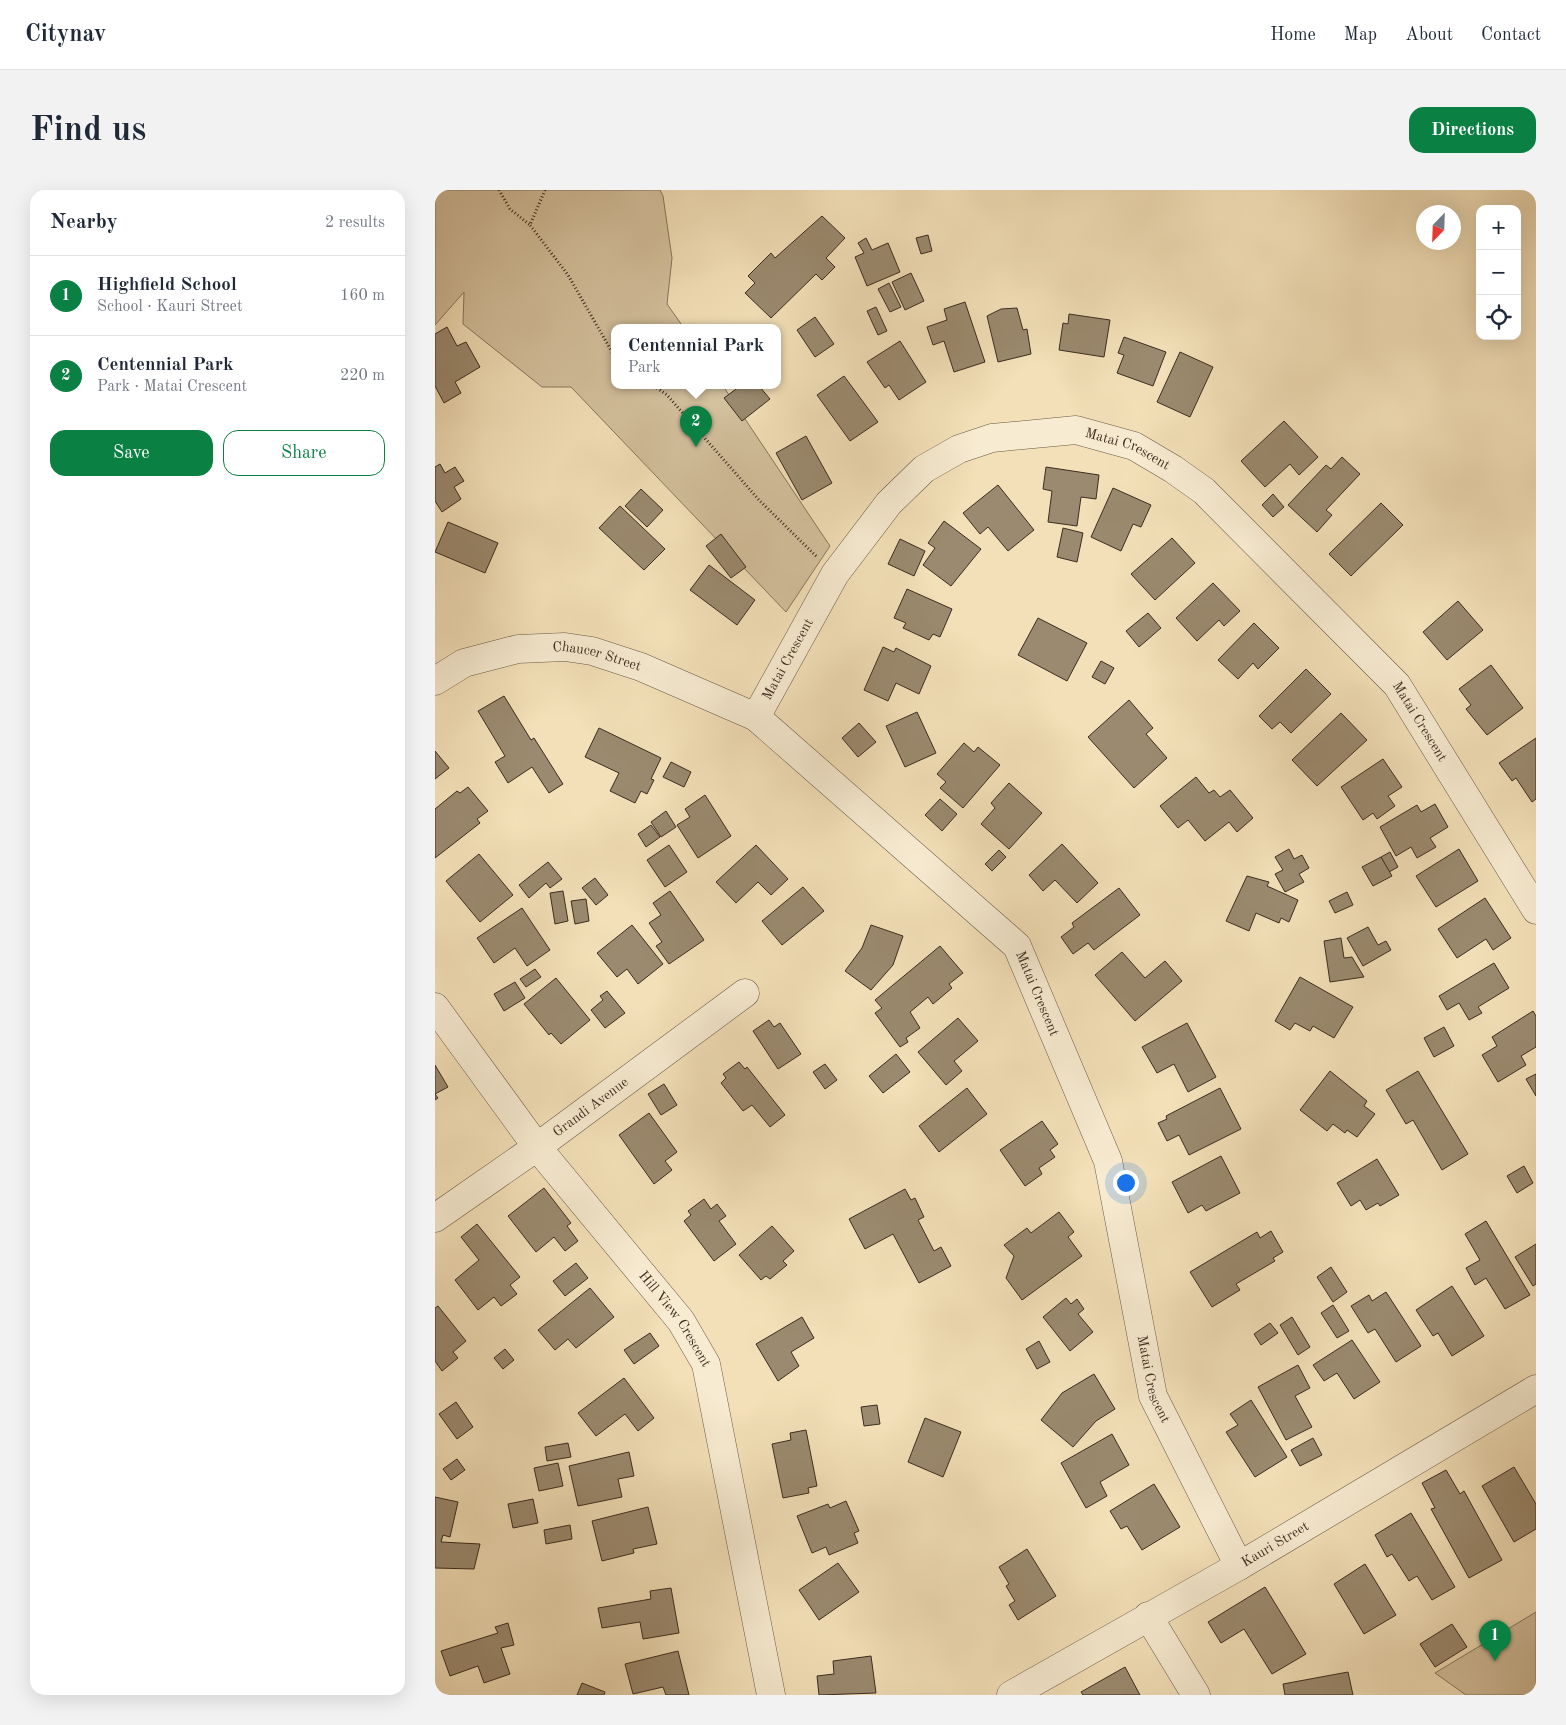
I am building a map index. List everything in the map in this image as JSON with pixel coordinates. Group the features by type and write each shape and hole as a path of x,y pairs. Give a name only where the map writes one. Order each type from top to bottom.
{"street":[{"name":"Matai Crescent","path":"1239,1566 1153,1396 1109,1161 1017,946 756,717 835,574 896,496 924,469 959,449 992,438 1076,430 1134,446 1173,469 1204,491 1397,685 1536,910"},
{"name":"Chaucer Street","path":"438,672 518,649 565,646 592,651 641,667 756,717"},
{"name":"Grandi Avenue","path":"435,1218 537,1147 745,993"},
{"name":"Hill View Crescent","path":"435,1007 537,1147 681,1320 706,1364 771,1695"},
{"name":"Kauri Street","path":"1011,1695 1239,1566 1536,1389"},
{"path":"1148,1616 1196,1695"}],"path":[{"path":"499,190 510,209 529,225 568,275 611,350"},
{"path":"529,225 545,190"},
{"path":"658,389 667,395 759,500 835,574"}],"shaded area":[{"path":"435,190 660,190 663,196 672,258 667,304 681,324 611,324 611,389 725,389 830,546 786,612 571,387 542,387 463,324 464,292 435,325"},
{"path":"1536,1612 1536,1695 1466,1695 1435,1673"}],"building":[{"path":"822,216 845,238 826,258 835,267 822,280 816,274 771,318 745,293 755,283 748,276 771,253 775,258"},
{"path":"928,235 932,251 921,254 916,238"},
{"path":"866,238 872,250 888,243 900,272 867,286 855,257 864,253 858,243"},
{"path":"911,273 924,301 905,310 892,282"},
{"path":"889,283 901,307 890,312 878,289"},
{"path":"965,302 985,362 954,372 944,341 933,345 927,327 947,320 944,309"},
{"path":"876,307 887,331 878,335 867,311"},
{"path":"1017,308 1023,330 1027,329 1031,354 998,362 987,316 1001,309"},
{"path":"1069,314 1110,320 1104,357 1059,350 1063,323 1068,324"},
{"path":"815,317 834,344 815,357 797,330"},
{"path":"447,327 457,346 466,342 480,367 455,382 461,393 444,403 435,386 435,334"},
{"path":"1124,337 1166,352 1153,386 1117,373 1124,355 1118,353"},
{"path":"900,341 926,382 899,400 889,385 885,388 867,362"},
{"path":"1180,352 1213,367 1190,417 1157,402"},
{"path":"844,376 878,422 850,441 817,395"},
{"path":"736,389 762,389 770,399 742,421 724,398"},
{"path":"1284,421 1318,457 1299,475 1290,464 1265,487 1241,461"},
{"path":"806,436 832,483 802,500 776,453"},
{"path":"1342,457 1360,474 1326,510 1332,515 1317,532 1288,505 1326,465 1331,469"},
{"path":"440,464 445,473 455,467 464,481 454,487 461,499 442,512 435,501 435,467"},
{"path":"1046,467 1099,475 1096,499 1081,497 1077,526 1048,522 1052,491 1043,489"},
{"path":"998,485 1034,530 1008,551 988,527 980,534 963,513"},
{"path":"1113,488 1151,505 1141,527 1133,524 1121,551 1091,537"},
{"path":"641,489 663,510 647,527 625,506"},
{"path":"1273,494 1284,507 1273,517 1262,505"},
{"path":"1381,503 1403,525 1351,576 1329,554"},
{"path":"620,506 665,549 644,570 599,528"},
{"path":"944,521 981,549 951,586 923,565 935,548 928,543"},
{"path":"448,522 498,543 485,573 435,552"},
{"path":"1063,528 1083,533 1077,562 1057,557"},
{"path":"721,534 746,567 731,578 706,546"},
{"path":"1172,538 1195,563 1155,600 1131,574"},
{"path":"900,539 925,551 914,576 888,564"},
{"path":"709,565 755,600 737,625 690,590"},
{"path":"1213,583 1240,611 1224,626 1219,620 1197,641 1176,618"},
{"path":"907,589 952,609 940,637 933,634 929,640 903,628 906,623 894,618"},
{"path":"1458,601 1483,630 1447,660 1423,632"},
{"path":"1148,613 1161,628 1139,647 1126,631"},
{"path":"1038,618 1087,643 1067,681 1018,655"},
{"path":"1254,623 1279,648 1258,669 1253,663 1238,679 1218,660"},
{"path":"883,647 894,652 896,648 931,666 919,694 896,683 888,701 864,690"},
{"path":"1101,661 1114,668 1105,684 1092,677"},
{"path":"1491,665 1523,708 1487,735 1466,709 1471,705 1459,689"},
{"path":"1306,669 1331,694 1291,733 1280,722 1272,729 1259,716"},
{"path":"504,696 531,740 534,738 563,784 549,793 532,767 508,783 495,762 505,756 478,711"},
{"path":"1129,700 1153,728 1146,734 1167,758 1134,788 1088,737"},
{"path":"917,712 936,753 905,767 886,726"},
{"path":"1341,713 1367,740 1317,786 1292,760"},
{"path":"859,723 876,742 858,757 842,738"},
{"path":"599,728 661,758 651,779 654,780 647,794 641,791 635,803 610,791 619,773 585,757"},
{"path":"1536,738 1536,799 1532,802 1516,778 1512,781 1499,763"},
{"path":"964,743 974,752 978,747 1000,765 963,808 940,788 946,782 937,774"},
{"path":"435,751 449,768 435,779"},
{"path":"1383,759 1402,787 1388,796 1395,806 1377,819 1373,813 1363,820 1341,787"},
{"path":"671,762 691,772 684,787 663,777"},
{"path":"1196,777 1209,793 1214,790 1220,797 1230,790 1253,818 1237,832 1229,822 1205,841 1188,820 1178,828 1160,806"},
{"path":"1009,783 1042,813 1009,849 981,824 995,808 991,803"},
{"path":"468,787 488,811 477,819 480,823 435,858 435,809 457,791 460,793"},
{"path":"705,795 731,836 698,858 677,825 690,817 685,809"},
{"path":"940,799 957,814 942,831 925,815"},
{"path":"1435,804 1448,827 1430,838 1436,847 1417,858 1411,847 1396,856 1380,827 1417,805 1421,812"},
{"path":"666,811 676,827 661,837 651,822"},
{"path":"651,825 660,837 646,847 638,834"},
{"path":"1062,844 1098,883 1077,903 1055,880 1043,891 1029,875"},
{"path":"669,845 687,872 665,887 647,860"},
{"path":"756,845 788,879 771,895 758,882 736,903 716,882"},
{"path":"1289,849 1294,859 1302,855 1309,868 1299,874 1304,882 1285,892 1275,874 1283,870 1275,857"},
{"path":"1459,849 1478,881 1436,907 1416,876"},
{"path":"999,850 1006,857 992,871 985,864"},
{"path":"1390,852 1398,867 1389,872 1381,857"},
{"path":"479,854 513,895 480,922 446,881"},
{"path":"1381,857 1392,876 1373,886 1362,867"},
{"path":"548,862 562,879 550,888 546,883 529,898 519,885"},
{"path":"1247,876 1269,882 1267,886 1298,900 1289,922 1281,918 1279,923 1256,913 1249,931 1226,921"},
{"path":"595,878 608,895 596,905 582,888"},
{"path":"803,887 824,911 782,945 762,921"},
{"path":"1119,888 1140,915 1094,950 1088,943 1073,954 1061,937 1074,927 1072,923"},
{"path":"563,891 568,921 555,924 550,893"},
{"path":"670,891 704,940 669,964 656,946 662,942 649,923 661,915 653,903"},
{"path":"1347,892 1353,905 1335,913 1329,901"},
{"path":"1485,898 1511,938 1493,950 1486,939 1457,958 1438,929"},
{"path":"586,899 589,921 575,924 571,901"},
{"path":"522,908 550,950 527,966 515,948 494,963 477,938"},
{"path":"632,925 663,964 638,984 627,969 617,977 597,953"},
{"path":"871,925 903,936 893,965 871,990 845,971 862,948"},
{"path":"1368,927 1378,945 1386,941 1391,950 1363,966 1347,938"},
{"path":"1341,938 1344,958 1352,957 1364,977 1330,982 1324,941"},
{"path":"940,946 963,973 949,984 952,988 933,1004 928,997 910,1012 920,1028 906,1038 908,1042 900,1047 875,1013 882,1008 875,1000"},
{"path":"1122,952 1145,978 1165,961 1182,981 1135,1021 1095,975"},
{"path":"1494,963 1509,988 1478,1007 1482,1013 1469,1020 1459,1003 1447,1010 1439,996"},
{"path":"535,969 541,977 526,987 520,979"},
{"path":"1300,977 1353,1007 1334,1038 1313,1026 1310,1031 1295,1023 1290,1030 1275,1021"},
{"path":"556,978 590,1020 561,1044 551,1033 549,1035 524,1004"},
{"path":"515,982 525,998 504,1011 494,994"},
{"path":"607,991 625,1013 605,1028 591,1010 603,1000 600,996"},
{"path":"1533,1011 1536,1016 1536,1047 1521,1056 1526,1065 1498,1082 1482,1055 1497,1046 1492,1037"},
{"path":"958,1018 978,1041 954,1061 962,1071 946,1085 918,1052"},
{"path":"769,1020 774,1027 780,1023 801,1054 778,1069 753,1031"},
{"path":"1187,1023 1216,1077 1188,1092 1174,1064 1157,1073 1142,1047"},
{"path":"1444,1027 1454,1046 1434,1057 1424,1038"},
{"path":"896,1054 910,1072 883,1093 869,1076"},
{"path":"739,1062 745,1069 747,1067 785,1115 770,1127 752,1105 743,1111 721,1083 726,1078 723,1074"},
{"path":"825,1064 837,1080 825,1089 813,1072"},
{"path":"435,1065 448,1087 435,1094"},
{"path":"1330,1071 1367,1101 1364,1106 1375,1114 1357,1137 1347,1130 1345,1133 1333,1124 1327,1131 1300,1110"},
{"path":"1418,1071 1468,1154 1442,1170 1413,1120 1406,1124 1386,1090"},
{"path":"1536,1074 1536,1096 1526,1079"},
{"path":"664,1084 677,1105 661,1115 648,1094"},
{"path":"967,1088 987,1114 939,1152 919,1126"},
{"path":"1220,1088 1241,1129 1189,1155 1179,1135 1167,1141 1158,1123 1167,1119 1166,1116"},
{"path":"649,1113 677,1152 665,1161 672,1170 654,1184 619,1135"},
{"path":"1042,1121 1058,1144 1050,1150 1055,1157 1039,1168 1042,1174 1025,1186 1000,1150"},
{"path":"1221,1156 1240,1193 1206,1211 1202,1205 1188,1213 1172,1182"},
{"path":"1377,1159 1399,1195 1380,1206 1378,1203 1366,1210 1360,1200 1351,1206 1337,1183"},
{"path":"1524,1166 1533,1183 1517,1193 1507,1176"},
{"path":"544,1188 571,1223 567,1226 578,1241 565,1251 554,1237 536,1252 508,1216"},
{"path":"905,1189 911,1200 915,1198 924,1217 918,1220 934,1251 941,1247 951,1266 919,1283 893,1234 865,1249 849,1219"},
{"path":"704,1199 711,1209 717,1204 726,1216 719,1221 736,1244 714,1261 684,1221 691,1215 688,1211"},
{"path":"1059,1212 1074,1232 1068,1237 1082,1256 1022,1300 1006,1278 1014,1256 1004,1245 1027,1228 1031,1233"},
{"path":"1486,1221 1530,1295 1505,1309 1486,1278 1475,1285 1466,1268 1480,1260 1465,1234"},
{"path":"477,1224 520,1277 510,1285 517,1294 501,1306 494,1297 478,1310 455,1280 479,1260 461,1237"},
{"path":"772,1226 794,1251 783,1261 787,1265 770,1279 766,1276 761,1280 739,1255"},
{"path":"1271,1231 1283,1252 1273,1258 1275,1261 1236,1284 1240,1290 1212,1307 1190,1272 1257,1232 1260,1238"},
{"path":"1536,1244 1536,1284 1533,1286 1515,1257"},
{"path":"576,1263 588,1278 565,1296 553,1281"},
{"path":"1331,1267 1347,1292 1333,1302 1317,1277"},
{"path":"1452,1286 1484,1336 1452,1356 1438,1333 1433,1336 1416,1310"},
{"path":"590,1288 614,1317 576,1348 568,1339 555,1350 538,1330"},
{"path":"1386,1292 1421,1346 1396,1362 1375,1329 1368,1333 1351,1306 1369,1295 1372,1301"},
{"path":"1066,1298 1071,1304 1077,1299 1084,1309 1078,1314 1093,1332 1070,1351 1043,1317"},
{"path":"1333,1305 1349,1331 1337,1338 1321,1313"},
{"path":"438,1306 466,1341 453,1352 458,1358 442,1371 435,1361 435,1308"},
{"path":"802,1317 814,1338 791,1352 799,1366 778,1381 756,1344"},
{"path":"1292,1317 1310,1347 1298,1355 1280,1325"},
{"path":"1270,1323 1278,1333 1261,1345 1254,1334"},
{"path":"650,1333 659,1346 634,1364 624,1350"},
{"path":"1352,1340 1380,1382 1354,1399 1337,1373 1324,1381 1313,1365"},
{"path":"1039,1341 1050,1362 1037,1369 1026,1349"},
{"path":"505,1349 514,1360 503,1369 494,1358"},
{"path":"1298,1365 1310,1388 1295,1396 1312,1427 1286,1440 1258,1387"},
{"path":"1094,1374 1115,1409 1096,1421 1073,1447 1041,1420 1062,1393"},
{"path":"624,1378 654,1418 638,1431 625,1414 596,1436 578,1413"},
{"path":"1251,1400 1287,1457 1255,1477 1226,1432 1238,1425 1230,1414"},
{"path":"456,1402 473,1427 457,1439 439,1414"},
{"path":"877,1405 880,1424 864,1426 861,1407"},
{"path":"925,1418 961,1432 943,1477 908,1462"},
{"path":"806,1430 817,1486 808,1488 809,1493 783,1498 772,1444 791,1440 790,1433"},
{"path":"1112,1434 1129,1465 1100,1482 1107,1496 1086,1508 1061,1463"},
{"path":"1313,1438 1322,1455 1300,1466 1291,1450"},
{"path":"568,1443 571,1457 547,1461 545,1447"},
{"path":"629,1452 634,1476 618,1479 622,1497 578,1506 569,1466"},
{"path":"457,1459 465,1470 451,1480 443,1469"},
{"path":"558,1463 563,1486 539,1491 534,1468"},
{"path":"1514,1467 1536,1504 1536,1529 1514,1542 1482,1486"},
{"path":"1446,1470 1460,1494 1464,1491 1502,1560 1469,1578 1431,1509 1435,1508 1422,1483"},
{"path":"1154,1484 1180,1527 1142,1550 1127,1526 1121,1529 1110,1511"},
{"path":"435,1497 458,1502 450,1537 443,1535 441,1542 480,1544 474,1569 435,1568"},
{"path":"533,1499 538,1523 513,1528 508,1504"},
{"path":"846,1501 859,1531 854,1533 858,1543 829,1555 826,1547 812,1553 797,1516 828,1504 830,1508"},
{"path":"648,1507 657,1544 633,1549 634,1553 602,1561 592,1521"},
{"path":"1411,1513 1455,1587 1432,1600 1417,1576 1409,1581 1392,1554 1387,1557 1375,1535"},
{"path":"570,1525 572,1539 546,1544 544,1530"},
{"path":"1027,1549 1056,1596 1018,1620 1009,1605 1015,1601 1006,1586 1009,1584 999,1567"},
{"path":"838,1563 859,1592 819,1620 799,1590"},
{"path":"1365,1564 1396,1615 1364,1634 1334,1584"},
{"path":"1265,1587 1306,1654 1272,1674 1244,1629 1221,1643 1208,1622"},
{"path":"671,1588 679,1633 643,1639 640,1622 602,1628 598,1608 651,1599 650,1591"},
{"path":"508,1623 514,1645 501,1648 510,1674 484,1683 478,1666 450,1676 441,1651 498,1633 495,1627"},
{"path":"1452,1624 1467,1647 1435,1667 1420,1644"},
{"path":"678,1651 689,1695 666,1695 663,1687 633,1694 625,1664"},
{"path":"871,1656 876,1693 819,1695 817,1676 834,1674 833,1661"},
{"path":"1125,1667 1140,1695 1083,1695 1081,1692"},
{"path":"1348,1672 1353,1695 1285,1695 1283,1684"},
{"path":"582,1683 605,1692 604,1695 577,1695"}],"place":[{"name":"Centennial Park","path":"696,447"},
{"name":"Highfield School","path":"1495,1661"}]}
